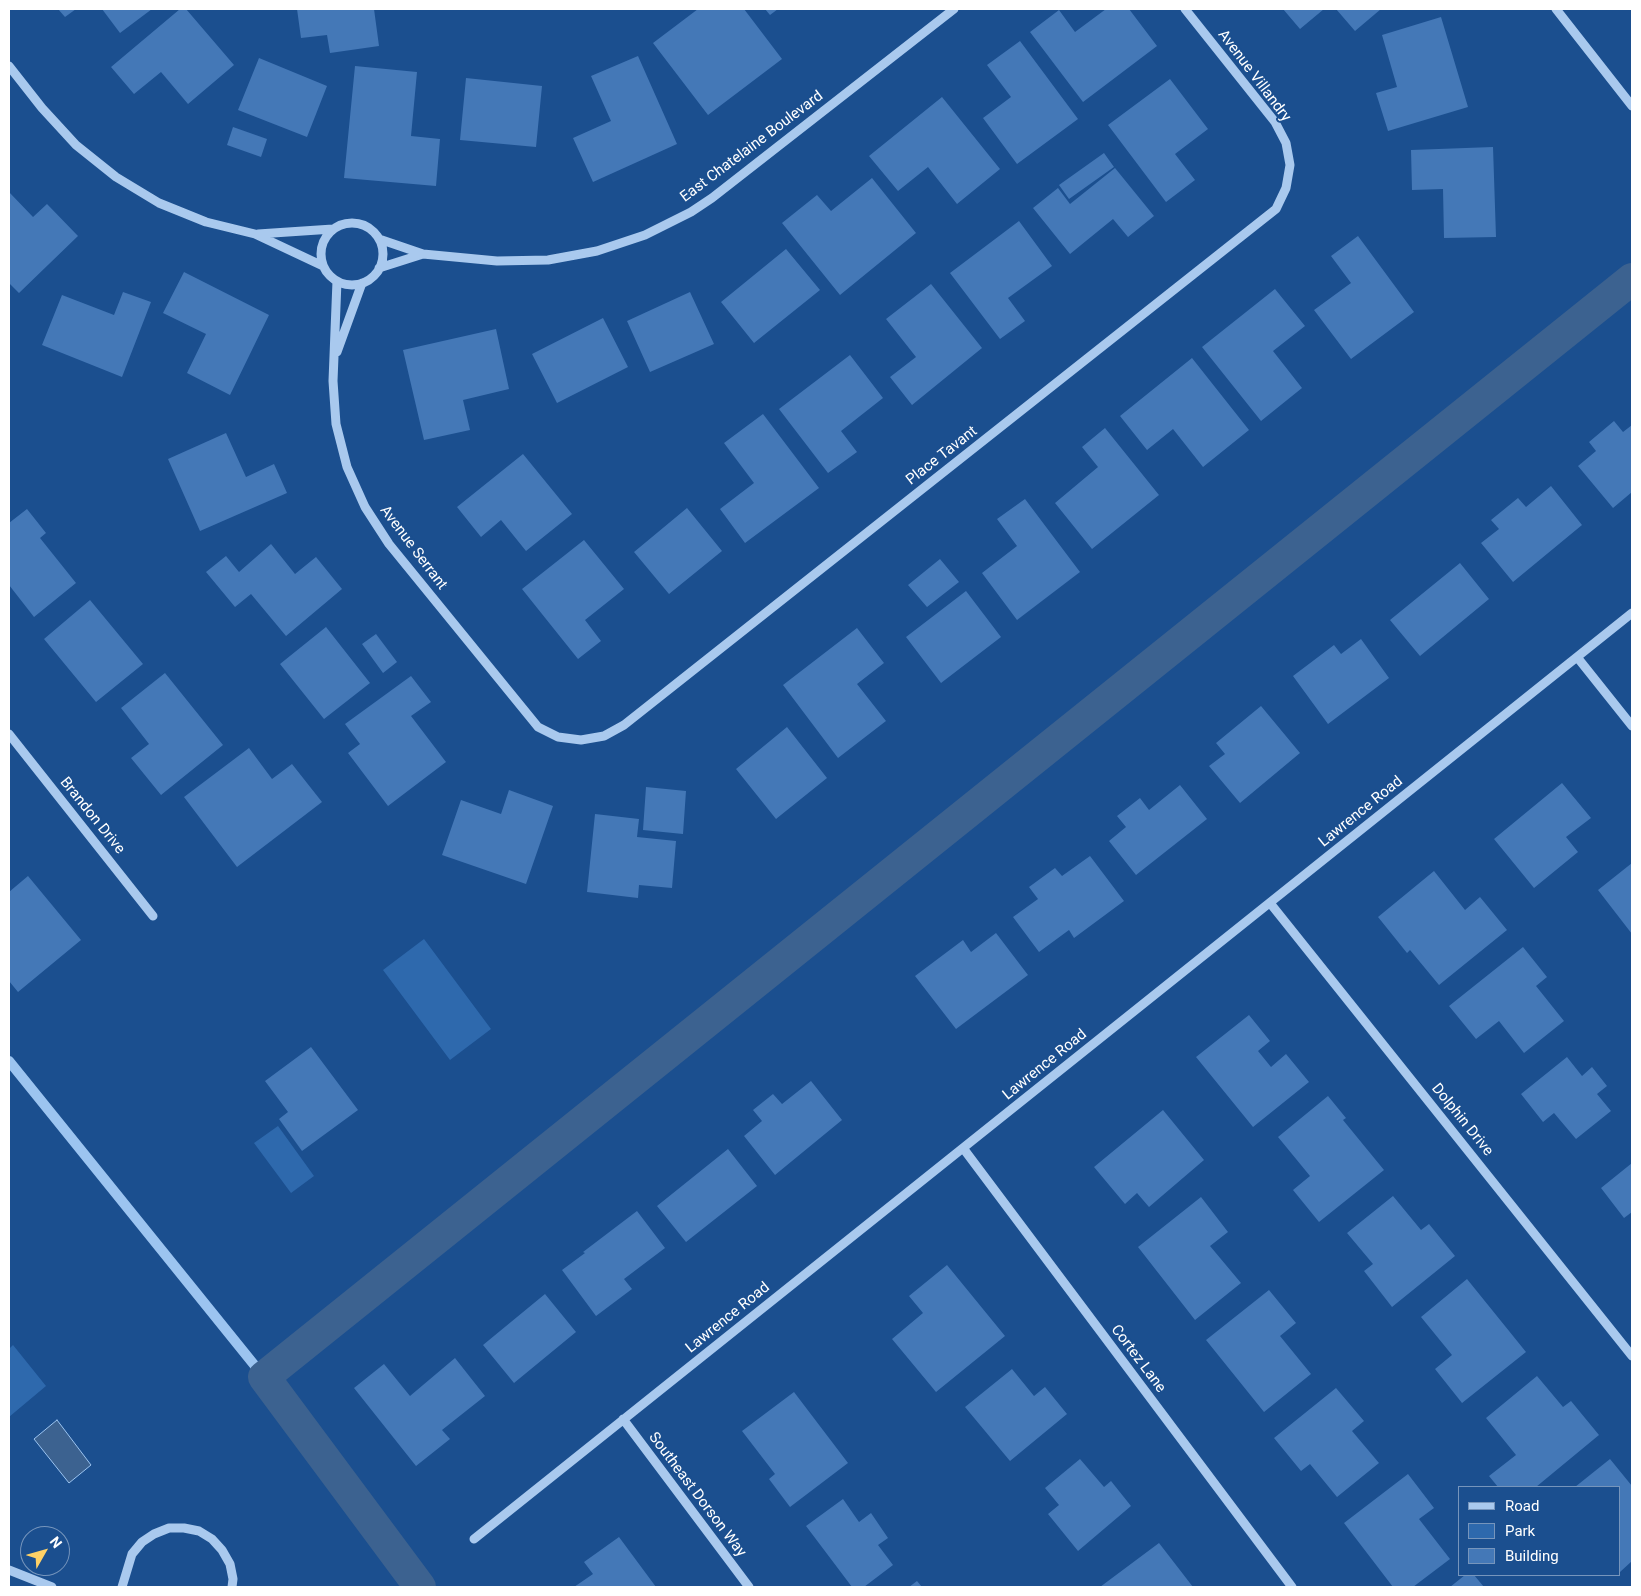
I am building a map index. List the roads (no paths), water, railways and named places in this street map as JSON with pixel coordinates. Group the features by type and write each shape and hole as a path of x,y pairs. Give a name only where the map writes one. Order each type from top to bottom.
{"street":[{"name":"East Chatelaine Boulevard","path":"379,240 423,254 497,261 548,260 597,251 645,235 691,212 712,198 954,9"},
{"name":"Avenue Villandry","path":"1185,9 1275,122 1286,143 1290,165"},
{"path":"1556,9 1632,106"},
{"path":"9,66 42,108 76,145 116,177 167,206 206,222 255,234 324,266"},
{"name":"Place Tavant","path":"581,740 604,736 624,725 1276,208 1286,188 1290,165"},
{"path":"343,224 364,225 373,231 379,240 383,249 379,268 374,276 362,283 346,284 337,281 324,266 321,257 322,246 326,237 333,229 343,224"},
{"path":"255,234 333,229"},
{"name":"East Chatelaine Boulevard","path":"379,268 423,254"},
{"name":"Avenue Serrant","path":"337,281 333,381 336,416 347,467 365,506 389,544 538,726 558,737 581,740"},
{"path":"334,360 362,283"},
{"name":"Lawrence Road","path":"474,1539 1632,613"},
{"path":"1577,657 1632,726"},
{"name":"Brandon Drive","path":"9,734 153,916"},
{"name":"Dolphin Drive","path":"1270,902 1632,1356"},
{"name":"Cortez Lane","path":"963,1148 1292,1587"},
{"name":"Southeast Dorson Way","path":"623,1419 749,1587"},
{"path":"122,1587 132,1554 142,1542 154,1534 169,1528 184,1528 199,1531 212,1539 222,1550 230,1564 233,1579 232,1587"},
{"path":"9,1570 52,1587"}],"waterway":[{"path":"420,1587 264,1377 1632,279"},
{"path":"9,1061 264,1377"}]}
